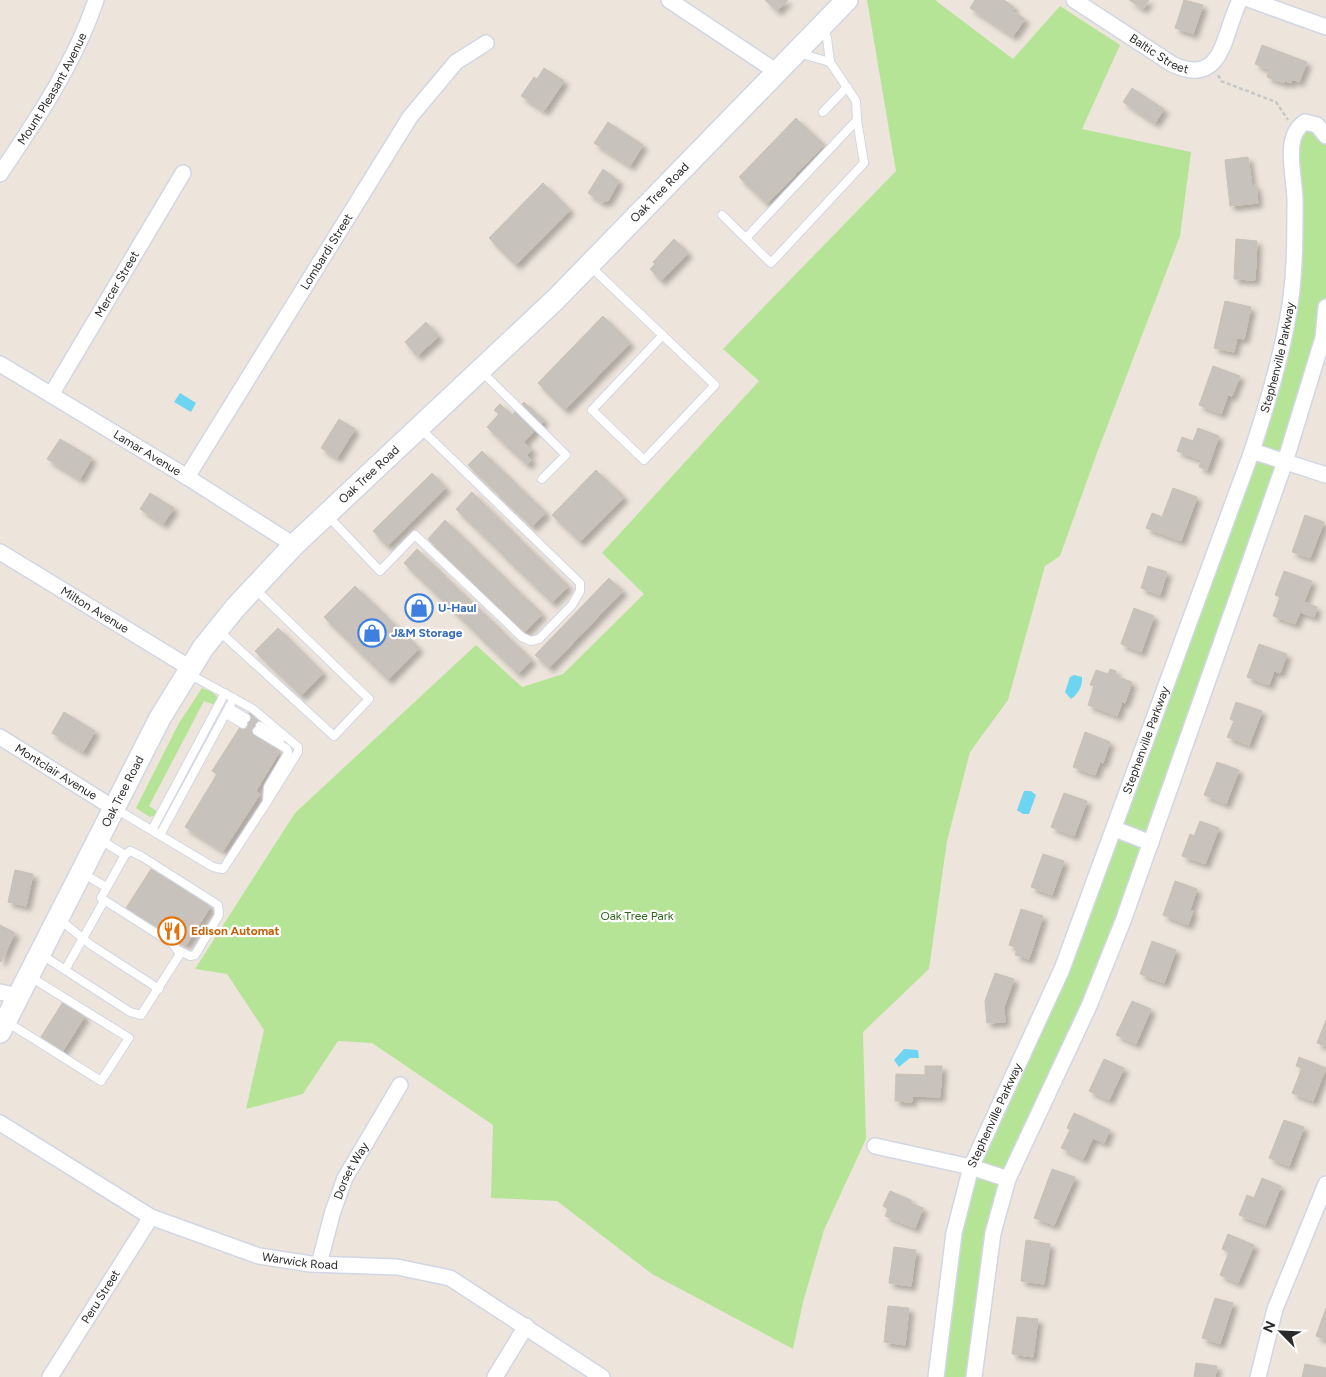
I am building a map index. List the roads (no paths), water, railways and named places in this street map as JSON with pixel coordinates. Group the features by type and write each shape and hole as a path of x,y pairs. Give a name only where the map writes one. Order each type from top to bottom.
{"main road":[{"name":"Oak Tree Road","path":"3,1026 9,994 28,976 112,807 160,718 188,670 218,629 253,587 294,545 481,371 589,266 847,0"}],"street":[{"name":"Mount Pleasant Avenue","path":"0,174 39,116 64,73 88,22 96,0"},
{"path":"669,0 777,72"},
{"name":"Baltic Street","path":"1074,0 1172,64 1181,69 1198,71 1206,69 1217,60 1240,0"},
{"path":"1251,0 1326,27"},
{"name":"Lombardi Street","path":"187,477 410,117 456,62 486,43"},
{"name":"Stephenville Parkway","path":"936,1377 954,1233 971,1167 1062,968 1115,830 1252,450 1274,380 1288,320 1295,253 1296,184 1290,148 1295,131 1305,122 1311,122 1322,130 1326,136"},
{"name":"Mercer Street","path":"51,395 183,173"},
{"path":"974,1377 993,1233 1008,1179 1089,1006 1123,920 1286,462 1323,338 1326,307"},
{"name":"Lamar Avenue","path":"0,364 187,477 294,545"},
{"path":"1252,450 1326,475"},
{"name":"Milton Avenue","path":"0,552 188,670"},
{"name":"Montclair Avenue","path":"0,737 112,807"},
{"path":"1115,830 1151,843"},
{"name":"Dorset Way","path":"319,1264 333,1211 345,1178 400,1085"},
{"name":"Warwick Road","path":"0,1123 151,1217 259,1256 319,1264 397,1267 450,1278 602,1377"},
{"path":"875,1146 971,1167 1008,1179"},
{"path":"1258,1377 1275,1309 1326,1184"},
{"name":"Peru Street","path":"50,1377 151,1217"},
{"path":"495,1377 526,1326"}],"lane":[{"path":"722,215 771,263 864,163 856,101 830,62 827,38 821,27"},
{"path":"796,52 830,62"},
{"path":"824,112 847,87"},
{"path":"746,238 857,120"},
{"path":"589,266 715,385 644,460 592,410 663,336"},
{"path":"481,371 566,455 542,479"},
{"path":"327,515 380,571 415,535 522,637 531,641 539,640 572,605 580,591 580,583 420,428"},
{"path":"218,629 334,736 369,700 253,587"},
{"path":"112,807 213,867 223,869 295,758 298,747 253,710 188,670"},
{"path":"152,830 225,693"},
{"path":"160,835 234,698"},
{"path":"227,711 245,721"},
{"path":"258,729 287,749 287,756 268,787 267,802"},
{"path":"97,838 125,855"},
{"path":"130,851 218,905 219,915 195,955 190,956 104,902 101,896 106,887 125,855 130,851"},
{"path":"80,872 106,887"},
{"path":"65,970 104,902"},
{"path":"57,917 83,938 159,989"},
{"path":"39,954 138,1016 141,1015 159,989 178,958 178,950"},
{"path":"3,1026 101,1081 129,1038 28,976"}],"water":[{"path":"180,393 196,403 191,412 174,402"},
{"path":"1074,675 1082,677 1082,684 1080,690 1071,699 1065,692 1070,677"},
{"path":"1024,791 1031,791 1036,795 1029,814 1023,814 1017,810"},
{"path":"904,1049 918,1050 919,1058 910,1058 899,1067 894,1060"}],"place":[{"name":"U-Haul","path":"419,608"},
{"name":"J&M Storage","path":"372,633"},
{"name":"Edison Automat","path":"172,931"}],"park label":[{"name":"Oak Tree Park","path":"637,916"}]}
